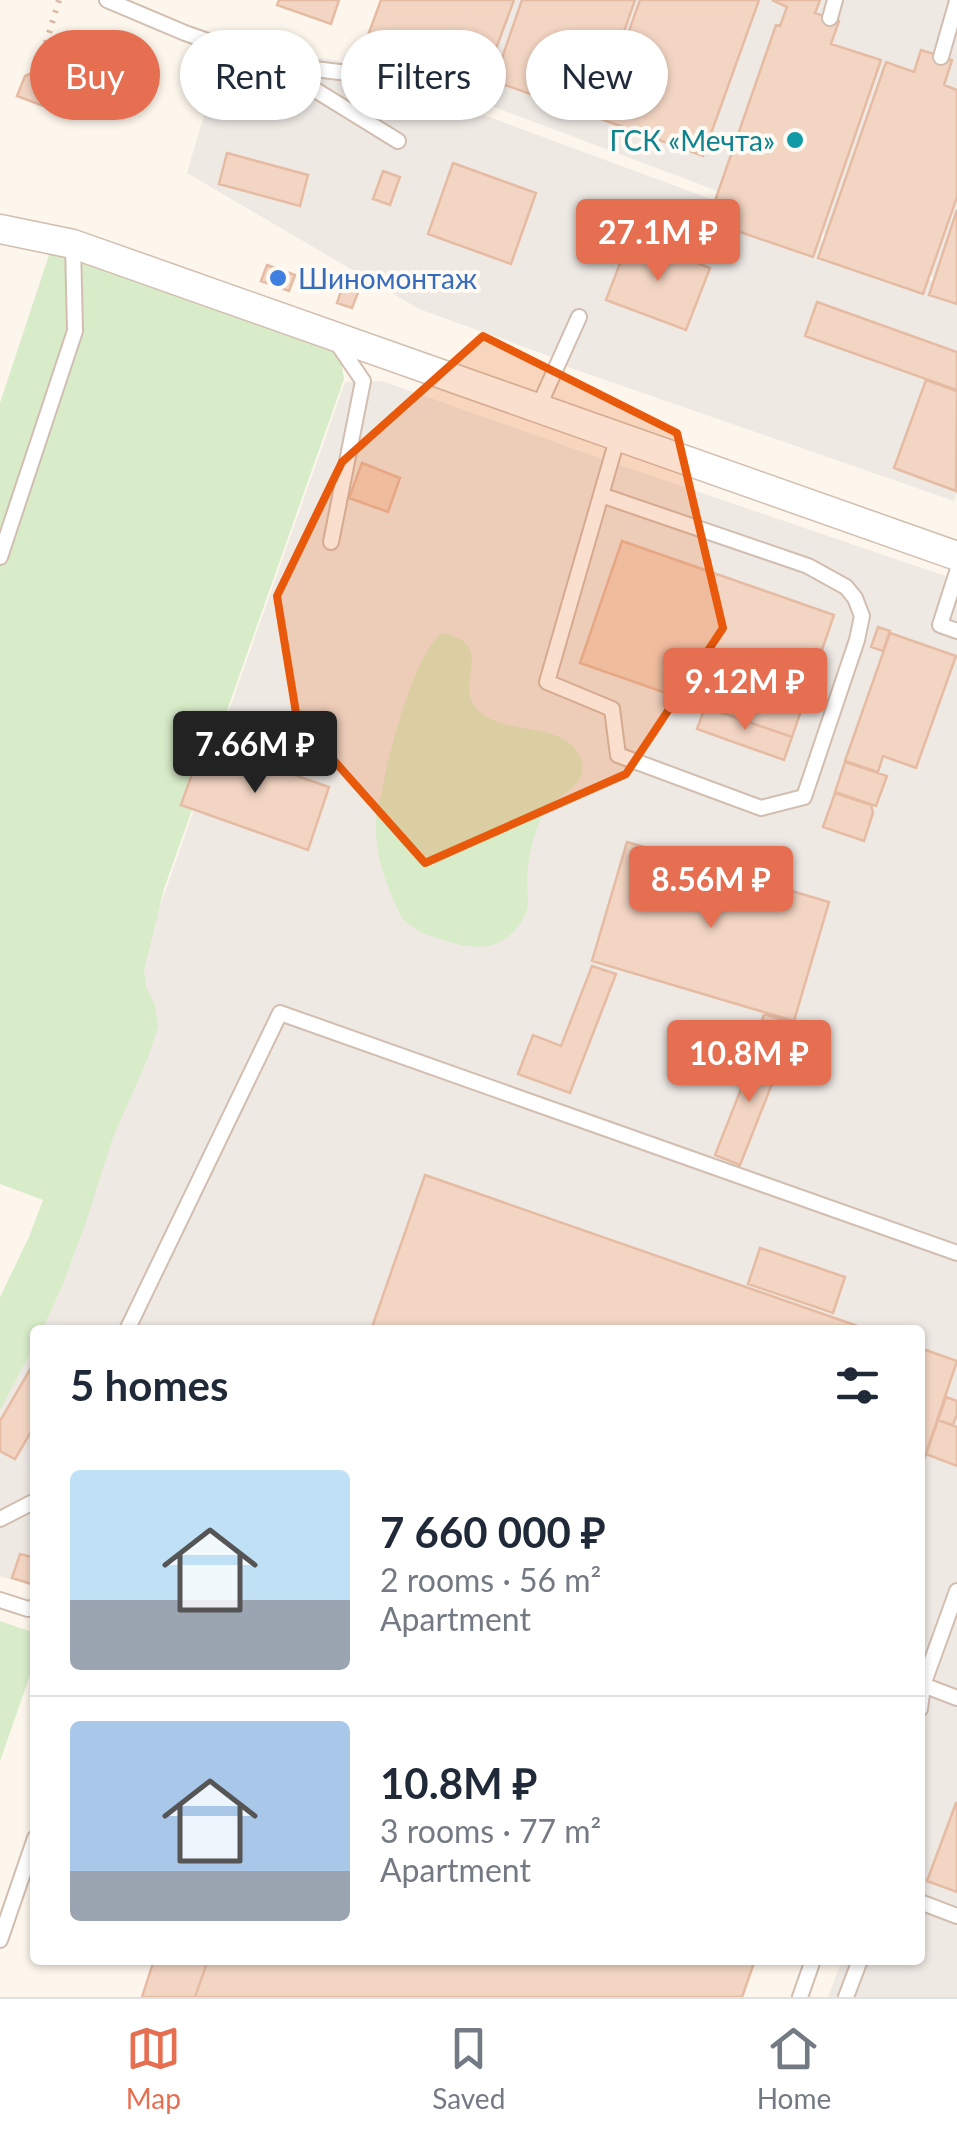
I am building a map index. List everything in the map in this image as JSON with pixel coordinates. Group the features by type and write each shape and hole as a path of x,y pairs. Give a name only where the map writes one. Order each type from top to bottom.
{"street":[{"path":"0,229 73,244 957,556"}],"lane":[{"path":"107,0 180,31"},
{"path":"830,18 835,0"},
{"path":"941,57 957,1"},
{"path":"321,93 398,140"},
{"path":"0,557 74,330 73,244"},
{"path":"538,408 579,317"},
{"path":"332,335 363,382 332,542"},
{"path":"601,495 808,566 846,587 855,598 862,616 857,640 804,797 762,808 618,755 612,708 547,682 618,436"},
{"path":"957,572 940,625 957,631"},
{"path":"129,1325 280,1014 957,1252"},
{"path":"0,1519 30,1503"},
{"path":"925,1679 957,1591"},
{"path":"0,1600 30,1608"},
{"path":"925,1686 957,1698"},
{"path":"0,1940 30,1853"},
{"path":"925,1904 957,1916"},
{"path":"800,1997 811,1965"},
{"path":"846,1997 858,1965"}],"path":[{"path":"50,30 59,0"}],"highlighted area":[{"path":"483,336 677,433 723,628 626,774 425,863 297,719 277,596 342,462"}],"shaded area":[{"path":"383,0 957,0 957,286 529,120 668,120 668,30 526,30 526,119 506,111 506,30 373,30"},
{"path":"321,58 335,60 341,62 341,120 497,120 957,290 954,501 568,367 563,361 419,309 187,173 203,120 321,120"},
{"path":"382,381 957,580 957,1997 828,1997 840,1965 925,1965 925,1325 30,1325 30,1585 0,1576 0,1359 345,382"}],"green space":[{"path":"51,249 328,342 340,356 344,379 164,889 144,970 158,1026 149,1055 112,1140 63,1284 44,1325 30,1325 30,1353 0,1410 0,1297 43,1200 0,1184 0,403"},
{"path":"443,633 468,646 472,656 469,688 478,710 502,723 559,737 579,755 582,766 577,782 548,807 536,830 524,916 505,939 487,946 439,939 404,920 387,883 377,843 377,813 398,727 423,659"},
{"path":"0,1621 30,1631 30,1675 0,1761"}],"building":[{"path":"279,0 339,0 331,24 277,5"},
{"path":"381,0 514,0 503,30 370,30"},
{"path":"522,0 635,0 624,30 526,30 526,93 506,85 506,46"},
{"path":"640,0 759,0 703,156 604,120 668,120 668,30 629,30"},
{"name":"ГСК «Мечта»","path":"772,0 820,0 815,13 839,21 831,44 881,60 813,257 708,221 776,25 780,26 787,7"},
{"path":"921,50 952,60 944,85 957,90 957,197 923,294 818,258 886,62 914,72"},
{"path":"30,74 30,101 17,96 25,76"},
{"path":"227,153 308,175 300,206 219,184"},
{"path":"453,163 536,193 511,264 428,234"},
{"path":"383,171 400,177 390,205 373,199"},
{"path":"957,210 957,304 929,295"},
{"path":"630,237 710,268 686,330 606,300"},
{"name":"Шиномонтаж","path":"267,265 295,275 289,291 261,281"},
{"path":"346,276 362,282 352,308 337,303"},
{"path":"817,302 957,352 957,390 805,336"},
{"path":"926,380 957,391 956,491 894,468"},
{"path":"362,463 400,478 388,512 349,498"},
{"path":"622,541 834,615 792,737 580,663"},
{"path":"878,627 890,631 883,651 871,647"},
{"path":"890,633 956,656 916,768 883,756 878,772 845,761"},
{"path":"705,707 792,737 784,760 697,729"},
{"path":"203,743 329,787 308,850 181,805"},
{"path":"845,762 887,776 876,806 835,792"},
{"path":"835,793 871,805 873,813 864,841 823,827"},
{"path":"627,842 829,902 794,1021 592,961"},
{"path":"592,966 616,974 570,1093 518,1074 533,1035 561,1046"},
{"path":"764,1014 796,1024 787,1053 755,1043"},
{"path":"758,1046 783,1056 740,1165 715,1155"},
{"path":"425,1175 855,1325 373,1325"},
{"path":"760,1248 845,1277 833,1313 748,1284"},
{"path":"925,1350 957,1361 925,1456"},
{"path":"30,1369 30,1434 15,1459 0,1451 0,1421"},
{"path":"946,1397 957,1401 953,1425 938,1420"},
{"path":"938,1420 957,1427 957,1466 926,1454"},
{"path":"20,1554 30,1557 30,1583 12,1578"},
{"path":"957,1803 957,1892 927,1881"},
{"path":"152,1965 206,1965 195,1997 142,1997"},
{"path":"206,1965 753,1965 742,1997 195,1997"}],"place":[{"name":"ГСК «Мечта»","path":"795,140"},
{"name":"Шиномонтаж","path":"278,278"}]}
